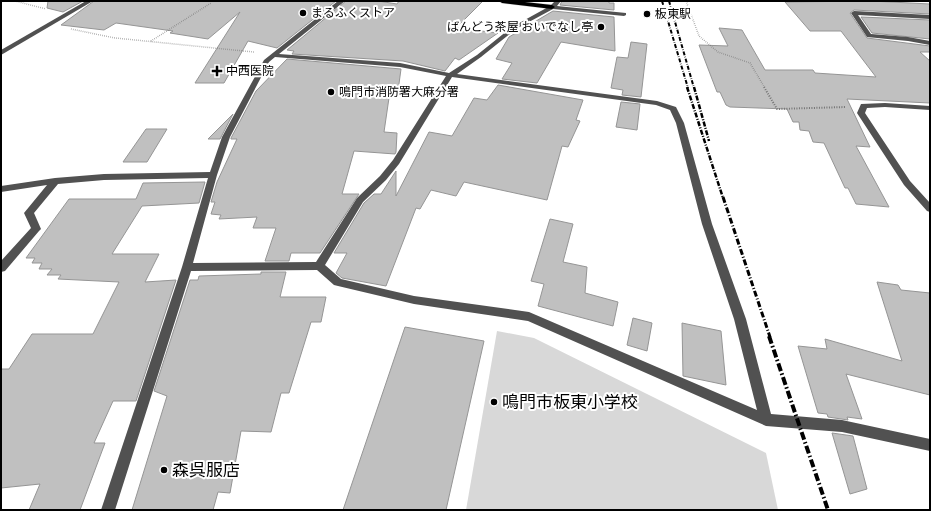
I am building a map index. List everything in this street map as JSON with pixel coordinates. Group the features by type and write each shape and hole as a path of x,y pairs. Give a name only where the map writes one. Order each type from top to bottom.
{"main road":[{"path":"502,1 552,7"}],"street":[{"path":"1,53 90,1"},
{"path":"108,510 187,267 213,175 226,138 266,61 342,1"},
{"path":"319,266 360,200 383,178 396,162 450,75 479,56 514,28 552,7 558,1"},
{"path":"552,7 624,14"},
{"path":"930,17 854,14 869,36 908,39 930,43"},
{"path":"272,55 400,65 450,75 657,103 672,109 680,123 707,224 740,319 766,420"},
{"path":"930,108 885,105 864,106 861,113 907,183 930,209"},
{"path":"1,189 55,181 104,177 213,175"},
{"path":"1,268 36,230 29,213 55,181"},
{"path":"187,267 319,266 338,282 414,300 529,318 766,420 842,426 930,445"}],"path":[{"path":"14,1 66,14"},
{"path":"686,1 699,36 718,52 750,63 777,109 864,106"},
{"path":"150,41 211,3"},
{"path":"47,25 115,38 227,48 272,55"}],"shaded area":[{"path":"497,331 534,338 766,453 778,510 466,510"}],"building":[{"path":"48,1 83,1 63,12 47,8"},
{"path":"94,1 336,1 277,48 248,41 224,83 195,83 240,12 208,39 170,33 173,31 116,23 104,30 61,25"},
{"path":"346,1 378,1 397,4 399,1 483,1 456,28 498,33 459,60 455,58 445,71 403,61 292,54 294,51 287,50"},
{"path":"562,1 609,1 609,3 614,3 614,10 560,5"},
{"path":"871,1 930,4 930,14 854,10 850,13 867,38 930,46 930,52 920,52 930,61 930,103 847,99 870,147 856,146 889,207 856,204 848,188 845,188 824,143 813,142 809,131 800,130 799,122 793,122 787,109 730,107 726,105 720,92 717,92 699,45 728,46 719,28 742,30 765,70 813,70 815,73 876,77 841,31 810,31 785,2"},
{"path":"553,11 614,17 615,51 561,42 537,83 502,79 512,63 496,59 509,37"},
{"path":"861,17 930,20 930,39 872,33"},
{"path":"631,42 647,44 641,97 622,95 623,90 611,88 617,57 628,58"},
{"path":"287,59 401,69 398,91 390,91 384,132 397,133 396,152 395,154 354,151 342,194 359,194 320,253 291,253 289,261 265,261 276,228 253,228 257,217 219,219 221,215 211,214 215,202 211,202 217,182 237,139 231,138 256,91"},
{"path":"498,85 583,100 576,120 580,121 568,147 562,146 547,200 464,182 456,196 431,190 420,209 416,208 386,286 342,278 336,273 347,253 334,253 364,203 374,194 381,194 396,171 396,196 429,132 452,136 474,98 487,100"},
{"path":"621,102 640,104 637,130 616,127"},
{"path":"233,114 220,139 208,139"},
{"path":"146,129 167,129 147,162 123,162"},
{"path":"205,182 199,203 142,206 112,254 159,254 145,282 176,280 136,401 113,401 94,443 105,443 80,510 29,510 40,484 1,488 1,369 9,369 32,334 93,334 119,282 58,279 61,275 47,275 52,269 39,269 42,263 32,263 35,258 26,258 69,199 136,199 143,183"},
{"path":"550,219 573,224 563,262 587,267 585,293 618,302 613,326 538,306 544,284 531,281"},
{"path":"261,272 286,272 280,297 326,297 321,322 311,322 289,393 281,393 271,432 241,431 230,493 218,492 213,510 132,510 167,396 154,391 190,280 198,280 199,276 261,274"},
{"path":"877,282 898,285 901,290 930,293 930,395 846,374 862,419 847,417 848,420 828,417 827,414 818,413 798,346 827,349 825,339 902,361"},
{"path":"633,318 652,323 647,351 627,345"},
{"path":"682,323 721,331 726,385 683,376"},
{"path":"405,327 484,341 446,510 343,510"},
{"path":"832,433 853,436 867,489 850,494"}],"railway":[{"path":"662,1 688,88"},
{"path":"669,1 694,88"},
{"path":"687,87 723,198"},
{"path":"694,87 709,141"},
{"path":"723,197 770,337"},
{"path":"769,336 828,510"}],"place":[{"name":"まるふくストア","path":"303,13"},
{"name":"板東駅","path":"647,14"},
{"name":"ばんどう茶屋 おいでなし亭","path":"601,27"},
{"name":"中西医院","path":"217,71"},
{"name":"鳴門市消防署大麻分署","path":"331,92"},
{"name":"鳴門市板東小学校","path":"494,402"},
{"name":"森呉服店","path":"164,470"}]}
